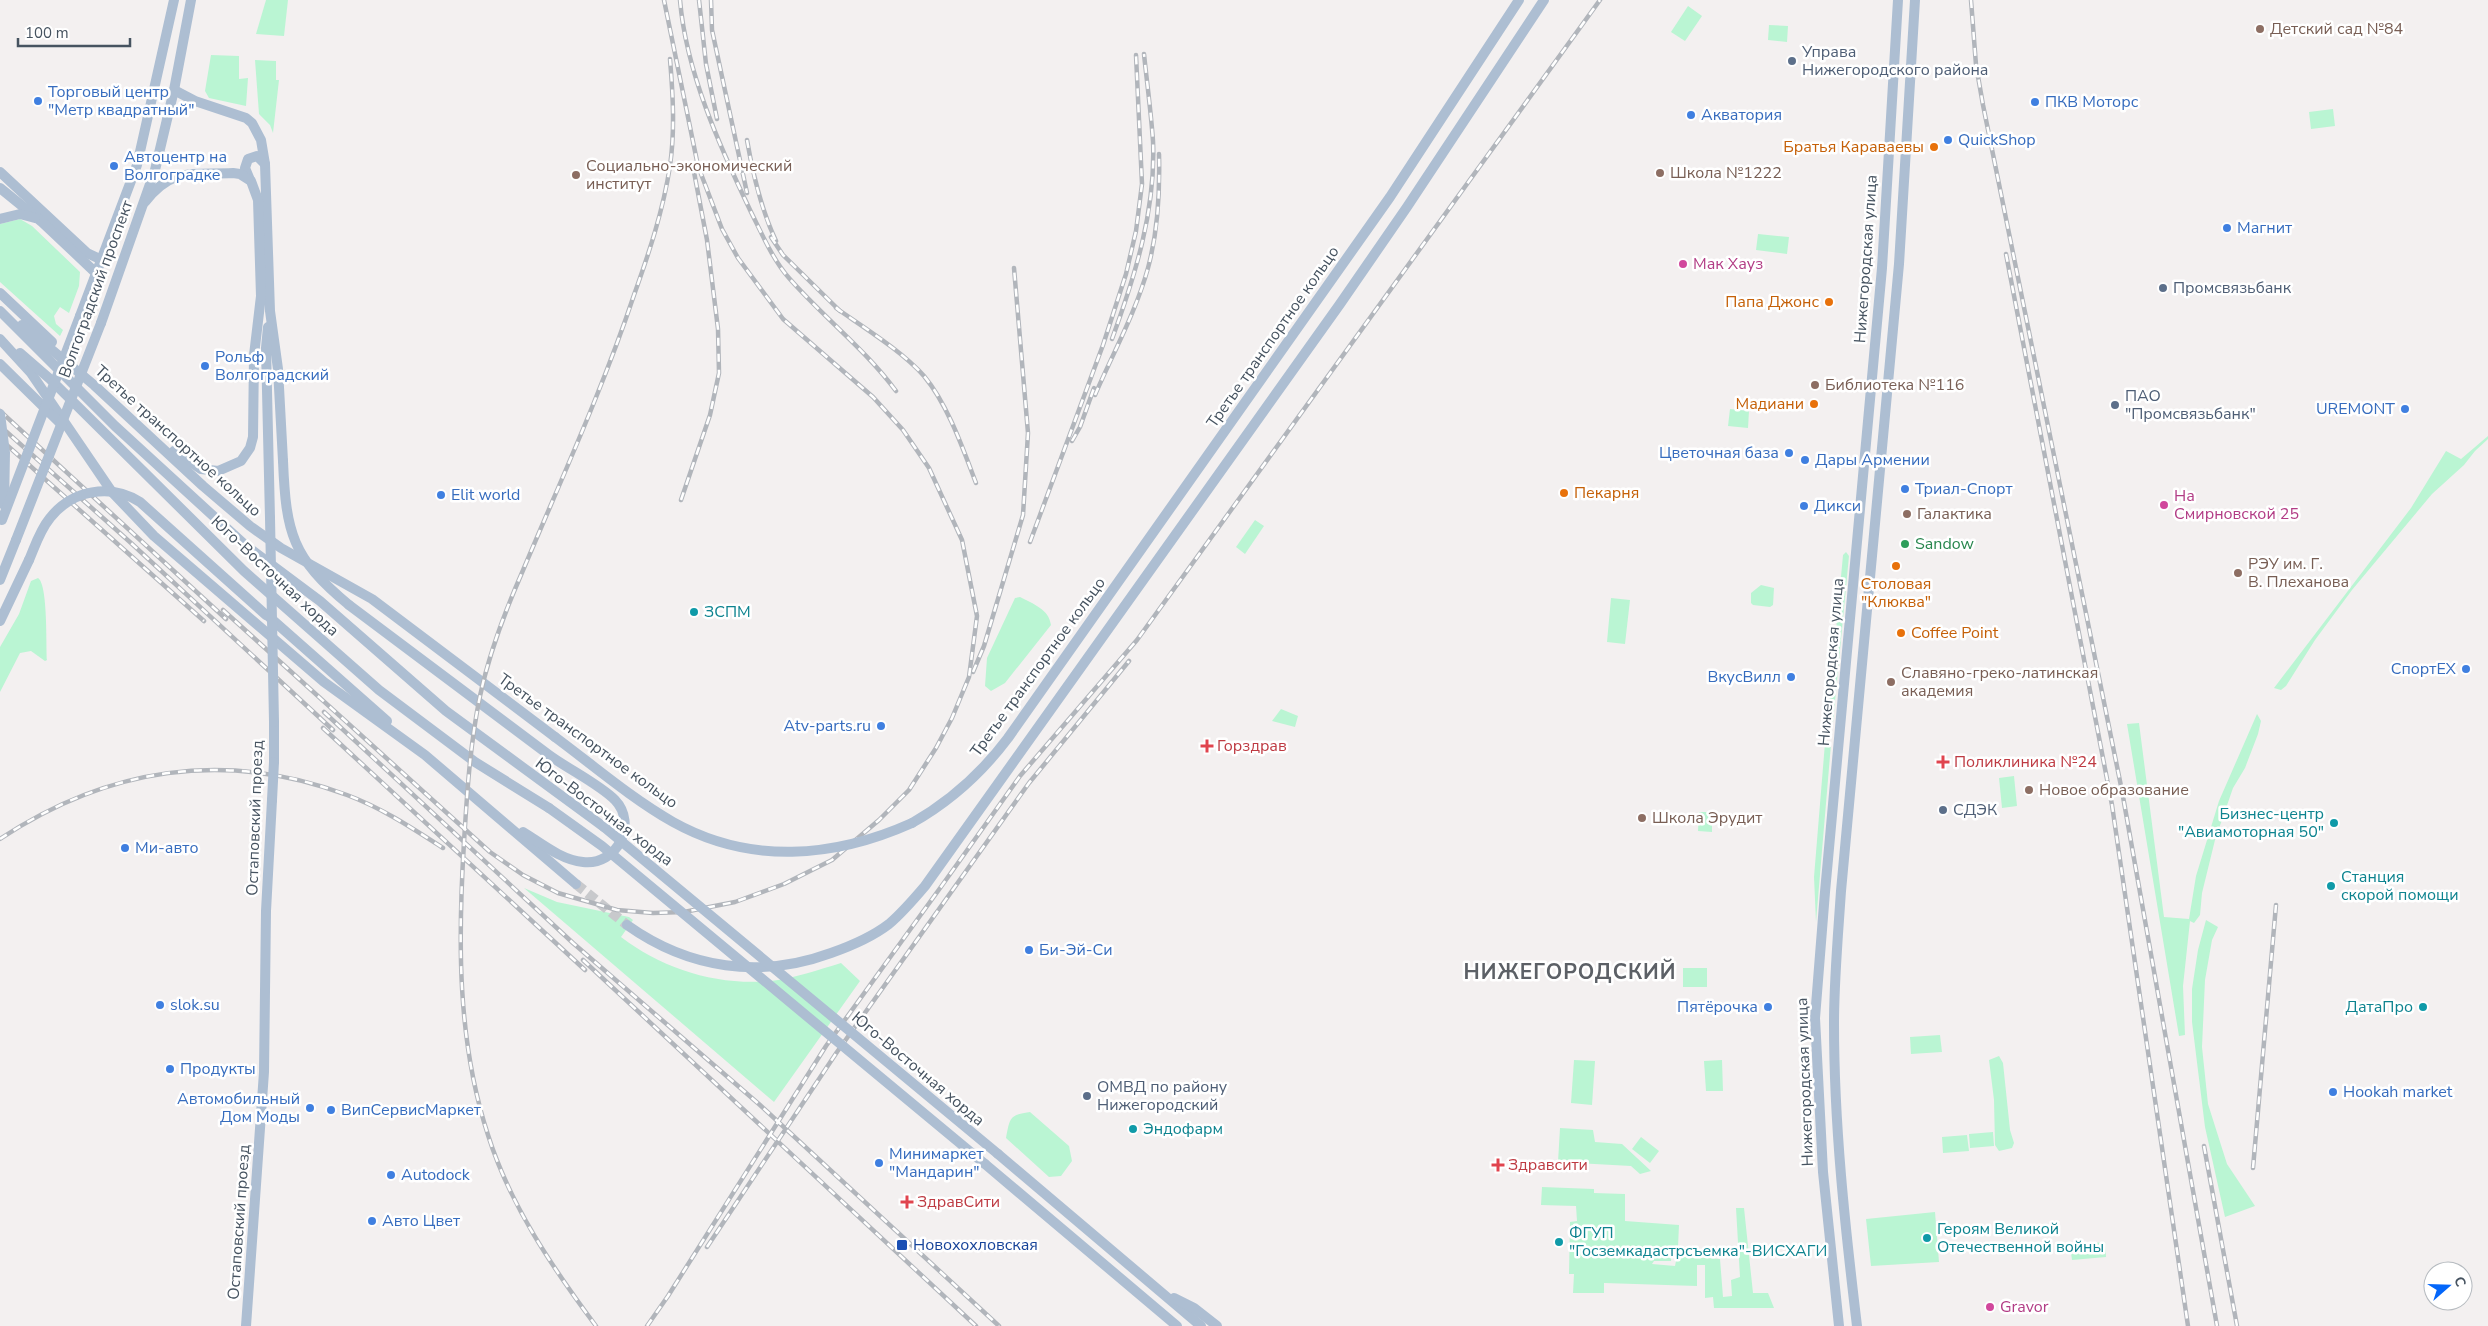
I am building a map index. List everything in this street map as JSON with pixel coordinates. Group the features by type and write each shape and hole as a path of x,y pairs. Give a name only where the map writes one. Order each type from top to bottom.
{"main road":[{"name":"Волгоградский проспект","path":"1,523 97,274 144,138 174,0"},
{"name":"Волгоградский проспект","path":"0,580 101,323 145,202 174,90 191,0"},
{"path":"627,925 670,951 706,963 740,969 790,965 837,951 862,940 888,924 925,886 1346,296 1544,0"},
{"name":"Нижегородская улица","path":"1839,1326 1822,1172 1816,1018 1824,892 1882,268 1898,0"},
{"name":"Нижегородская улица","path":"1857,1326 1840,1156 1835,1064 1835,981 1841,891 1899,264 1916,0"},
{"name":"Третье транспортное кольцо","path":"0,307 94,386 203,486 250,526 281,548 372,599 661,815 706,836 750,848 806,852 858,844 912,823 952,797 983,770 1008,738 1390,197 1518,1"},
{"path":"174,90 195,101 246,118 252,123 261,140 265,164 270,311 278,369 288,521 295,544 307,565 349,605 569,769 615,800 624,822 623,838 615,851 608,856 596,862 582,862 553,851 487,808"},
{"path":"143,430 192,464 210,471 218,471 233,466 241,461 250,448 254,426 254,355 261,296 258,200 245,168 248,159 257,156 265,164"},
{"path":"145,202 156,188 171,177 233,173 240,174 251,181"},
{"path":"2,179 87,253 102,260"},
{"path":"2,179 42,222 97,274"},
{"path":"0,219 20,214 42,222"},
{"path":"0,293 89,378 94,386"},
{"name":"Юго-Восточная хорда","path":"0,311 115,426 246,544 320,601 446,711 619,839 998,1154 1201,1326"},
{"name":"Остаповский проезд","path":"246,1326 264,1072 266,911 274,762 266,348 270,311"},
{"path":"0,338 31,373 99,474"},
{"name":"Юго-Восточная хорда","path":"0,338 50,380 244,571 379,690 475,762 549,808 602,846 1177,1326"},
{"path":"0,364 58,421 124,506 154,536 260,630 324,682 425,755"},
{"path":"0,414 6,483 1,523"},
{"path":"0,621 44,527 62,505 88,493 115,492 140,502 425,755 576,884"},
{"path":"1154,1286 1194,1308 1217,1326"}],"green space":[{"path":"266,0 288,0 284,36 256,34"},
{"path":"1688,6 1702,16 1685,41 1671,32"},
{"path":"1769,25 1788,26 1787,42 1768,40"},
{"path":"211,55 239,56 239,79 248,78 246,106 209,98 205,91"},
{"path":"255,60 276,61 276,80 279,80 273,133 270,125 259,114"},
{"path":"2333,109 2335,126 2311,129 2309,112"},
{"path":"20,219 32,226 80,272 79,286 69,313 60,307 54,316 56,324 63,330 60,336 0,282 0,224"},
{"path":"1758,234 1789,237 1787,254 1756,250"},
{"path":"1730,409 1749,411 1748,428 1728,426"},
{"path":"2488,436 2488,439 2464,465 2432,494 2352,590 2315,640 2286,686 2281,690 2274,688 2411,508 2446,451 2461,459"},
{"path":"1255,520 1264,526 1245,554 1236,547"},
{"path":"1846,552 1849,556 1833,722 1828,716 1843,555"},
{"path":"38,578 41,583 45,603 47,660 45,661 31,651 20,653 0,692 0,647 19,614 31,581"},
{"path":"1761,585 1774,588 1773,605 1770,607 1753,605 1751,603 1751,593"},
{"path":"1020,597 1044,611 1050,619 1051,625 1005,683 991,691 985,686 987,658 1015,598"},
{"path":"1611,598 1630,600 1625,644 1607,642"},
{"path":"1281,709 1298,716 1295,727 1272,721"},
{"path":"2257,714 2261,721 2258,734 2245,768 2233,788 2215,840 2202,893 2200,915 2194,923 2190,921 2183,986 2185,1035 2179,1036 2127,724 2139,723 2164,917 2189,919 2196,876 2219,801"},
{"path":"1825,743 1831,744 1816,922 1814,877"},
{"path":"2014,776 2017,806 2002,808 1999,778"},
{"path":"1699,812 1712,812 1712,832 1698,831"},
{"path":"524,888 557,902 629,917 633,920 621,937 655,958 692,973 731,981 771,981 798,976 841,963 860,981 774,1102"},
{"path":"2206,920 2218,927 2212,940 2205,980 2202,1047 2208,1104 2227,1164 2255,1206 2225,1217 2205,1127 2192,1022 2192,989 2198,950"},
{"path":"1683,968 1707,968 1707,987 1683,987"},
{"path":"1940,1035 1942,1052 1911,1054 1910,1037"},
{"path":"1999,1056 2003,1063 2010,1130 2014,1143 2012,1148 1999,1151 1995,1145 1994,1100 1989,1060"},
{"path":"1574,1060 1595,1061 1592,1105 1571,1103"},
{"path":"1722,1060 1723,1091 1706,1091 1704,1061"},
{"path":"1030,1112 1069,1146 1072,1161 1061,1176 1049,1177 1006,1138 1008,1126 1014,1116"},
{"path":"1560,1128 1593,1130 1595,1142 1622,1144 1651,1171 1640,1174 1631,1166 1558,1162"},
{"path":"1993,1132 1994,1146 1970,1148 1969,1134"},
{"path":"1967,1135 1969,1151 1943,1153 1942,1137"},
{"path":"1641,1137 1659,1151 1650,1163 1632,1149"},
{"path":"1542,1187 1594,1189 1594,1193 1625,1194 1625,1221 1679,1225 1678,1247 1672,1247 1671,1261 1654,1261 1652,1264 1675,1266 1677,1256 1720,1259 1723,1297 1732,1296 1731,1280 1740,1277 1736,1208 1744,1208 1753,1293 1768,1293 1774,1308 1714,1308 1713,1297 1705,1298 1705,1265 1697,1265 1697,1286 1604,1283 1604,1293 1573,1293 1574,1274 1569,1274 1570,1222 1577,1221 1576,1206 1541,1205"},
{"path":"1935,1212 1939,1262 1871,1266 1866,1219"},
{"path":"2105,1242 2106,1257 2072,1260 2070,1245"}],"tunnel":[{"path":"576,884 627,925"}],"railway":[{"path":"223,610 490,852 523,875 558,893 617,910 653,913 684,912 735,902 784,884 832,860 879,820 909,790 936,748 952,718 969,677 977,616 962,540 929,468 903,430 873,397 783,319 738,258 722,229 698,166 664,0"},
{"path":"680,0 689,54 706,109 728,162 768,246 789,278 871,361 896,391"},
{"path":"699,0 706,64 717,119"},
{"path":"711,0 712,30 747,193"},
{"path":"647,1326 668,1296 826,1046 1020,776 1137,640 1600,0"},
{"path":"1971,0 1976,65 1983,105 2122,791 2217,1326"},
{"path":"1112,339 1136,267 1151,192 1153,141 1144,54"},
{"path":"1030,542 1103,345 1126,274 1136,231 1142,184 1136,55"},
{"path":"596,1326 548,1258 520,1211 497,1161 478,1099 470,1063 462,990 461,916 464,842 471,750 480,696 492,650 503,619 622,331 659,216 667,183 673,140 673,99 670,59"},
{"path":"747,140 758,192 776,241"},
{"path":"1095,395 1131,316 1148,268 1158,211 1159,154"},
{"path":"681,500 710,415 719,373 718,329 707,240 694,172"},
{"path":"771,237 783,255 840,311"},
{"path":"2006,254 2112,805 2188,1326"},
{"path":"973,672 984,646 1023,515 1028,433 1014,268"},
{"path":"836,308 894,349 924,376 948,414 976,483"},
{"path":"1072,441 1080,427 1094,388"},
{"path":"0,411 226,619"},
{"path":"0,426 131,543 333,730"},
{"path":"0,439 204,621"},
{"path":"707,1247 837,1052 1029,783 1129,661"},
{"path":"324,712 573,943 760,1105 999,1326"},
{"path":"323,728 585,970"},
{"path":"0,839 41,815 82,796 125,782 168,773 212,770 256,772 301,781 347,795 385,812 443,848"},
{"path":"2253,1168 2276,905"},
{"path":"583,960 976,1326"},
{"path":"2204,1146 2237,1326"}],"place":[{"name":"Детский сад №84","path":"2260,29"},
{"name":"Управа Нижегородского района","path":"1792,61"},
{"name":"Торговый центр \"Метр квадратный\"","path":"38,101"},
{"name":"ПКВ Моторс","path":"2035,102"},
{"name":"Акватория","path":"1691,115"},
{"name":"QuickShop","path":"1948,140"},
{"name":"Братья Караваевы","path":"1934,147"},
{"name":"Автоцентр на Волгоградке","path":"114,166"},
{"name":"Школа №1222","path":"1660,173"},
{"name":"Социально-экономический институт","path":"576,175"},
{"name":"Магнит","path":"2227,228"},
{"name":"Мак Хауз","path":"1683,264"},
{"name":"Промсвязьбанк","path":"2163,288"},
{"name":"Папа Джонс","path":"1829,302"},
{"name":"Рольф Волгоградский","path":"205,366"},
{"name":"Библиотека №116","path":"1815,385"},
{"name":"Мадиани","path":"1814,404"},
{"name":"ПАО \"Промсвязьбанк\"","path":"2115,405"},
{"name":"UREMONT","path":"2405,409"},
{"name":"Цветочная база","path":"1789,453"},
{"name":"Дары Армении","path":"1805,460"},
{"name":"Триал-Спорт","path":"1905,489"},
{"name":"Пекарня","path":"1564,493"},
{"name":"Elit world","path":"441,495"},
{"name":"На Смирновской 25","path":"2164,505"},
{"name":"Дикси","path":"1804,506"},
{"name":"Галактика","path":"1907,514"},
{"name":"Sandow","path":"1905,544"},
{"name":"Столовая \"Клюква\"","path":"1896,566"},
{"name":"РЭУ им. Г. В. Плеханова","path":"2238,573"},
{"name":"ЗСПМ","path":"694,612"},
{"name":"Coffee Point","path":"1901,633"},
{"name":"СпортEX","path":"2466,669"},
{"name":"ВкусВилл","path":"1791,677"},
{"name":"Славяно-греко-латинская академия","path":"1891,682"},
{"name":"Atv-parts.ru","path":"881,726"},
{"name":"Горздрав","path":"1207,746"},
{"name":"Поликлиника №24","path":"1943,762"},
{"name":"Новое образование","path":"2029,790"},
{"name":"СДЭК","path":"1943,810"},
{"name":"Школа Эрудит","path":"1642,818"},
{"name":"Бизнес-центр \"Авиамоторная 50\"","path":"2334,823"},
{"name":"Ми-авто","path":"125,848"},
{"name":"Станция скорой помощи","path":"2331,886"},
{"name":"Би-Эй-Си","path":"1029,950"},
{"name":"slok.su","path":"160,1005"},
{"name":"Пятёрочка","path":"1768,1007"},
{"name":"ДатаПро","path":"2423,1007"},
{"name":"Продукты","path":"170,1069"},
{"name":"Hookah market","path":"2333,1092"},
{"name":"ОМВД по району Нижегородский","path":"1087,1096"},
{"name":"Автомобильный Дом Моды","path":"310,1108"},
{"name":"ВипСервисМаркет","path":"331,1110"},
{"name":"Эндофарм","path":"1133,1129"},
{"name":"Минимаркет \"Мандарин\"","path":"879,1163"},
{"name":"Здравсити","path":"1498,1165"},
{"name":"Autodock","path":"391,1175"},
{"name":"ЗдравСити","path":"907,1202"},
{"name":"Авто Цвет","path":"372,1221"},
{"name":"Героям Великой Отечественной войны","path":"1927,1238"},
{"name":"ФГУП \"Госземкадастрсъемка\"-ВИСХАГИ","path":"1559,1242"},
{"name":"Новохохловская","path":"902,1245"},
{"name":"Gravor","path":"1990,1307"}],"district":[{"name":"НИЖЕГОРОДСКИЙ","path":"1570,972"}]}
